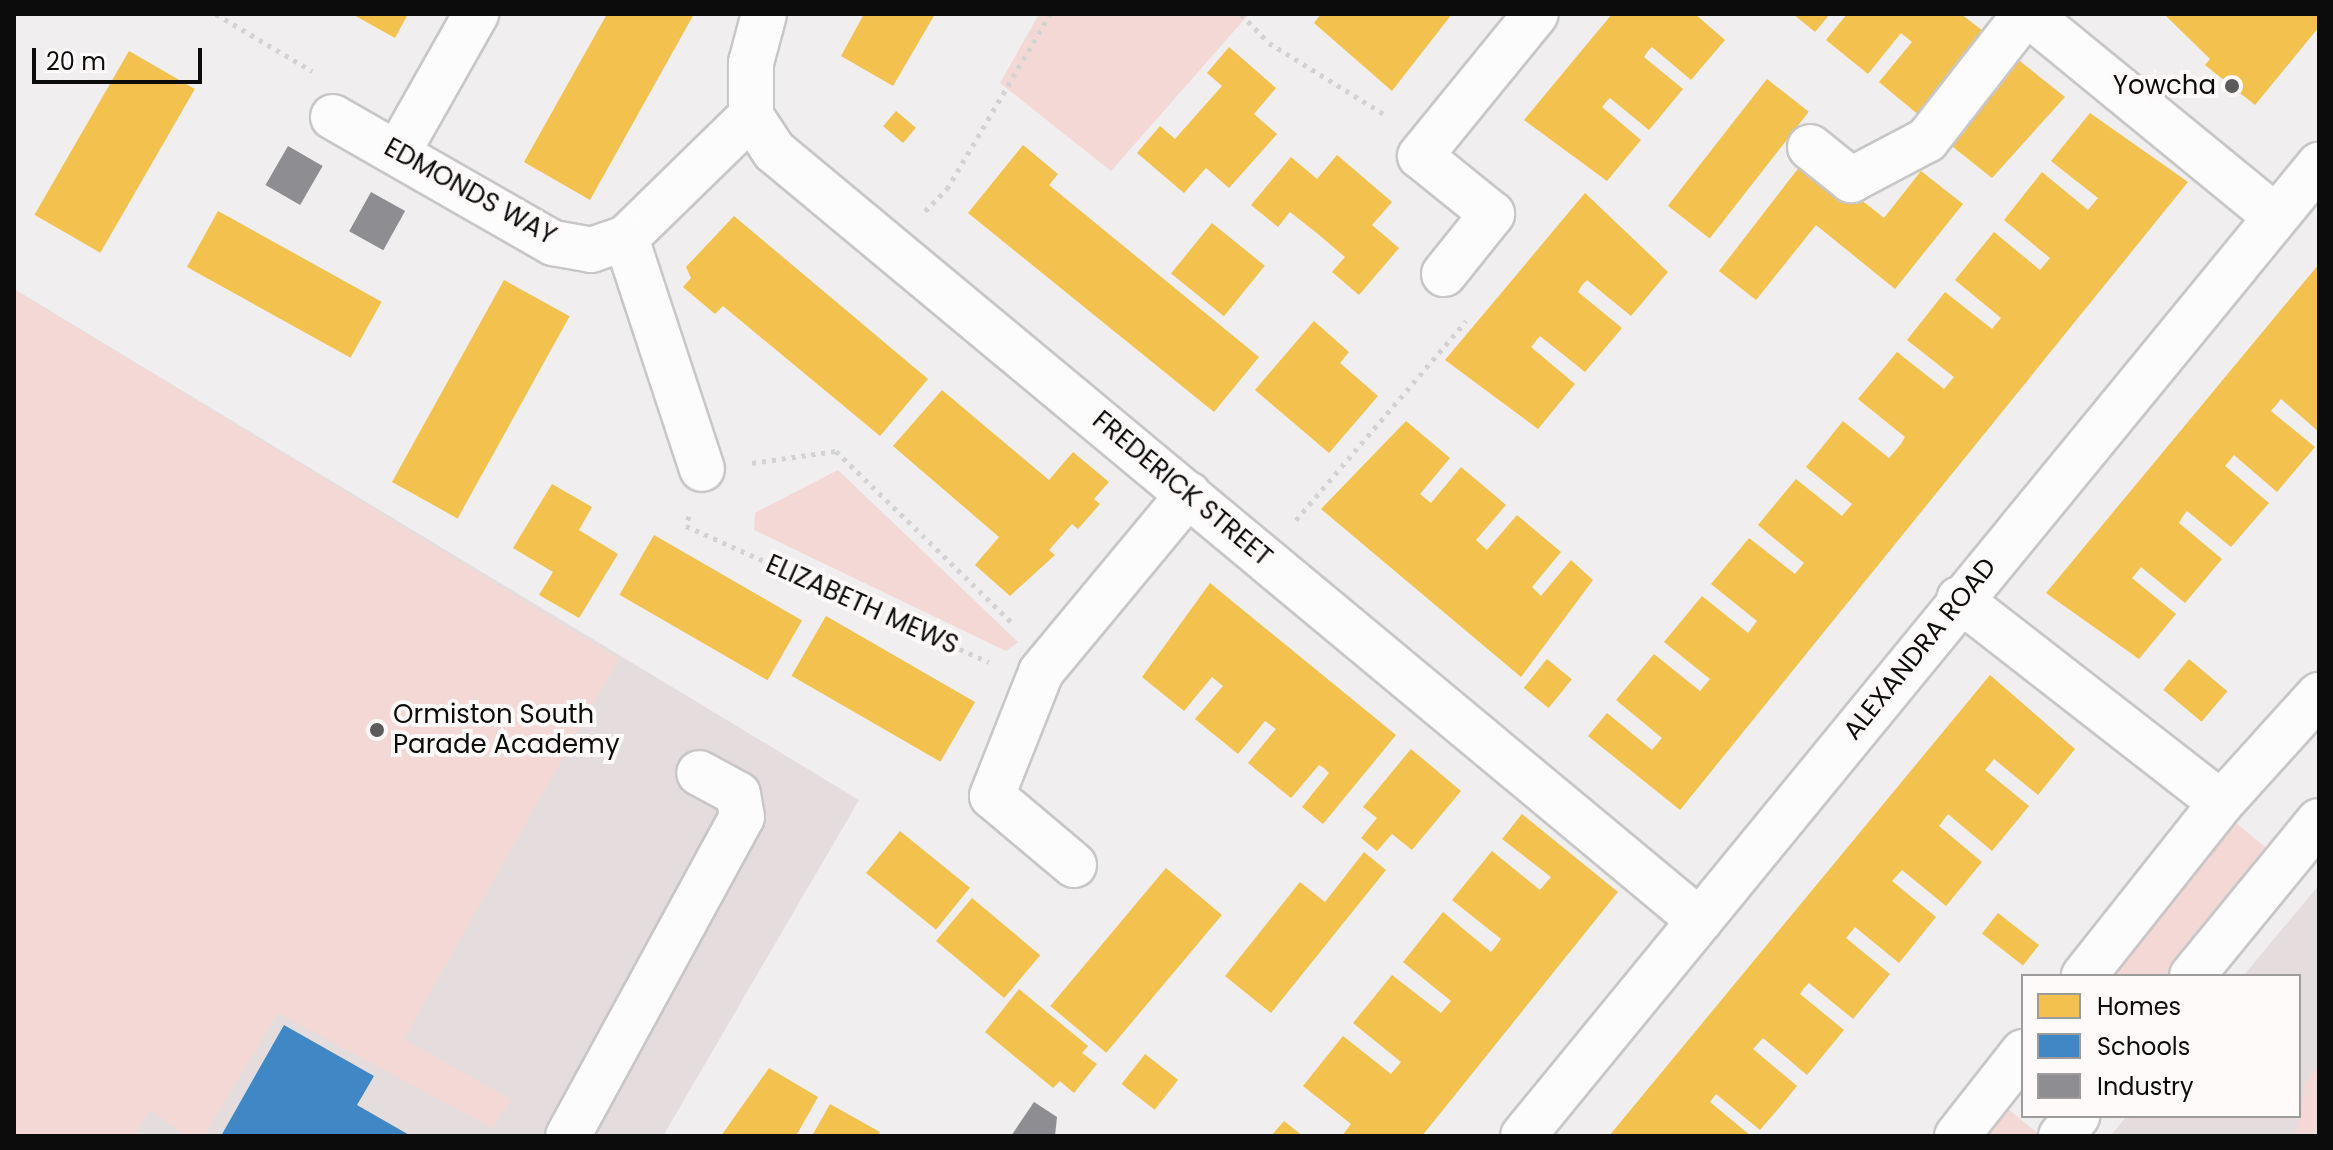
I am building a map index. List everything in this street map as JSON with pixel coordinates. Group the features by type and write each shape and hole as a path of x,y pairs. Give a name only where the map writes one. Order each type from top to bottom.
{"street":[{"path":"398,152 476,14"},
{"path":"751,116 751,63 764,14"},
{"path":"1444,274 1492,214 1420,156 1536,14"},
{"path":"1810,147 1851,180 1927,140 2026,14 2276,217"},
{"name":"EDMONDS WAY","path":"333,117 553,243 591,250 626,238 751,116"},
{"name":"FREDERICK STREET","path":"751,116 774,151 1700,921"},
{"name":"ALEXANDRA ROAD","path":"1523,1136 1959,599 2319,165"},
{"path":"626,238 702,469"},
{"path":"1074,865 992,796 1046,669 1189,494"},
{"path":"1959,599 2221,803"},
{"path":"2086,974 2221,803 2319,695"},
{"path":"568,1136 742,817 738,794 699,773"},
{"path":"2194,974 2319,821"},
{"path":"1957,1136 2021,1055"},
{"path":"2061,1136 2075,1118"}],"path":[{"path":"216,14 320,76"},
{"path":"888,247 947,189 1050,14"},
{"path":"1241,14 1269,43 1431,143"},
{"path":"1264,557 1479,306 1444,274"},
{"path":"702,469 836,451 1022,633 1046,669"},
{"name":"ELIZABETH MEWS","path":"686,526 1046,669"}],"shaded area":[{"path":"1039,14 1249,14 1111,171 1000,83"},
{"name":"Ormiston South Parade Academy","path":"14,289 859,800 663,1136 14,1136"},
{"name":"Ormiston South Parade Academy","path":"14,289 619,659 404,1039 512,1100 492,1128 278,1013 204,1136 187,1136 150,1110 134,1136 14,1136"},
{"path":"838,470 1018,642 1006,651 754,530 755,513"},
{"path":"2230,818 2271,852 2172,974 2104,974"},
{"path":"2319,885 2319,1136 2110,1136 2125,1118 2301,1118 2301,974 2245,974"},
{"path":"2319,1063 2319,1131 2296,1136 2301,1118 2306,1082"},
{"path":"1998,1101 2039,1134 1970,1136"}],"building: Homes":[{"path":"352,14 408,14 395,38"},
{"path":"607,14 694,14 590,200 524,162"},
{"path":"864,14 935,14 893,86 841,56"},
{"path":"1321,14 1452,14 1392,91 1314,23"},
{"path":"1612,14 1695,14 1725,40 1691,80 1652,47 1648,51 1644,57 1683,89 1649,130 1610,98 1606,102 1602,107 1641,140 1607,181 1524,120"},
{"path":"1793,14 1830,14 1815,32"},
{"path":"1847,14 1961,14 1992,38 1920,116 1879,82 1912,42 1901,33 1868,74 1826,40"},
{"path":"2164,14 2319,14 2319,27 2255,105 2205,65 2210,59"},
{"path":"1229,47 1276,88 1254,114 1277,134 1229,188 1206,168 1184,193 1137,153 1160,126 1175,139 1222,86 1207,73"},
{"path":"129,51 195,89 100,253 35,215"},
{"path":"2011,54 2065,97 1992,178 1948,143"},
{"path":"1767,79 1809,112 1710,238 1668,206"},
{"path":"896,111 916,128 903,143 883,126"},
{"path":"2090,113 2188,182 1680,810 1588,736 1607,713 1652,750 1662,738 1616,700 1654,654 1700,691 1710,679 1664,642 1702,596 1748,633 1757,621 1711,584 1749,538 1795,574 1804,563 1758,525 1796,479 1842,516 1852,504 1806,467 1843,421 1889,458 1901,444 1905,437 1858,399 1897,352 1944,389 1954,377 1907,340 1945,292 1992,329 2001,318 1955,280 1994,232 2040,270 2050,258 2004,220 2042,172 2088,210 2098,198 2051,161"},
{"path":"1023,145 1058,174 1049,185 1259,357 1214,412 968,213"},
{"path":"1337,155 1392,202 1372,225 1399,248 1359,295 1332,272 1345,257 1318,234 1290,212 1278,227 1251,205 1291,157 1317,179"},
{"path":"1807,157 1884,218 1921,171 1963,204 1895,289 1816,225 1756,300 1719,271"},
{"path":"1585,193 1668,272 1631,316 1587,280 1582,285 1578,292 1622,328 1585,372 1540,336 1531,347 1575,384 1538,429 1445,360"},
{"path":"218,211 382,302 351,358 187,267"},
{"path":"734,216 928,379 880,436 723,306 715,314 683,287 691,278 686,267"},
{"path":"1212,223 1265,266 1224,316 1171,274"},
{"path":"2319,264 2319,432 2281,399 2271,411 2315,447 2277,492 2234,455 2225,466 2269,503 2231,547 2187,511 2179,523 2222,559 2185,603 2141,567 2132,578 2176,614 2139,659 2046,593"},
{"path":"504,280 570,316 458,518 392,482"},
{"path":"1314,321 1349,352 1340,363 1378,396 1329,453 1255,390"},
{"path":"942,390 1049,480 1073,452 1109,482 1094,499 1100,504 1078,529 1072,524 1049,550 1055,555 1010,596 975,565 999,537 893,446"},
{"path":"1406,421 1450,458 1420,494 1431,503 1461,467 1506,505 1476,540 1487,550 1517,515 1561,552 1532,587 1541,596 1571,560 1593,580 1521,677 1321,509"},
{"path":"552,484 592,507 579,530 618,554 579,618 539,595 553,572 513,548"},
{"path":"654,535 802,620 768,680 620,595"},
{"path":"1210,583 1396,735 1323,824 1302,807 1329,773 1324,768 1319,765 1291,798 1248,763 1276,729 1265,721 1238,754 1195,719 1223,686 1212,677 1184,711 1142,677"},
{"path":"826,616 975,702 940,762 792,676"},
{"path":"1547,659 1572,679 1549,708 1524,688"},
{"path":"2189,659 2227,691 2202,722 2163,690"},
{"path":"1990,675 2075,749 2038,795 1994,759 1985,770 2029,806 1992,851 1948,814 1939,826 1982,862 1946,906 1902,870 1892,881 1936,917 1899,963 1855,927 1846,938 1890,974 1853,1019 1809,983 1804,988 1800,994 1844,1030 1807,1075 1763,1038 1753,1049 1797,1086 1779,1108 1760,1130 1716,1094 1710,1102 1751,1136 1609,1136"},
{"path":"1411,749 1461,791 1412,850 1392,834 1377,851 1361,838 1377,818 1363,807"},
{"path":"1522,814 1618,892 1422,1136 1342,1136 1351,1124 1303,1086 1343,1036 1391,1074 1401,1062 1353,1023 1392,975 1441,1013 1451,1001 1403,962 1443,912 1491,952 1496,946 1501,939 1452,900 1492,851 1540,890 1551,877 1502,839"},
{"path":"900,831 970,888 936,930 866,873"},
{"path":"1364,852 1386,870 1271,1013 1225,976 1300,882 1325,902"},
{"path":"1166,868 1222,915 1106,1053 1050,1006"},
{"path":"972,898 1040,955 1004,998 936,941"},
{"path":"1998,913 2039,945 2023,966 1982,933"},
{"path":"1019,989 1088,1046 1082,1053 1097,1064 1074,1093 1060,1081 1053,1088 985,1032"},
{"path":"1145,1054 1178,1080 1155,1110 1122,1084"},
{"path":"769,1068 818,1097 796,1136 721,1136"},
{"path":"830,1104 880,1132 878,1136 812,1136"},
{"path":"1284,1121 1303,1136 1271,1136"}],"building: Schools":[{"path":"284,1025 374,1076 357,1105 411,1136 221,1136"}],"building: Industry":[{"path":"288,146 323,166 300,205 266,185"},
{"path":"371,192 405,211 383,250 349,231"},
{"path":"1034,1102 1057,1117 1055,1136 1011,1136"}],"place":[{"name":"Yowcha","path":"2232,86"},
{"name":"Ormiston South Parade Academy","path":"377,730"}]}
